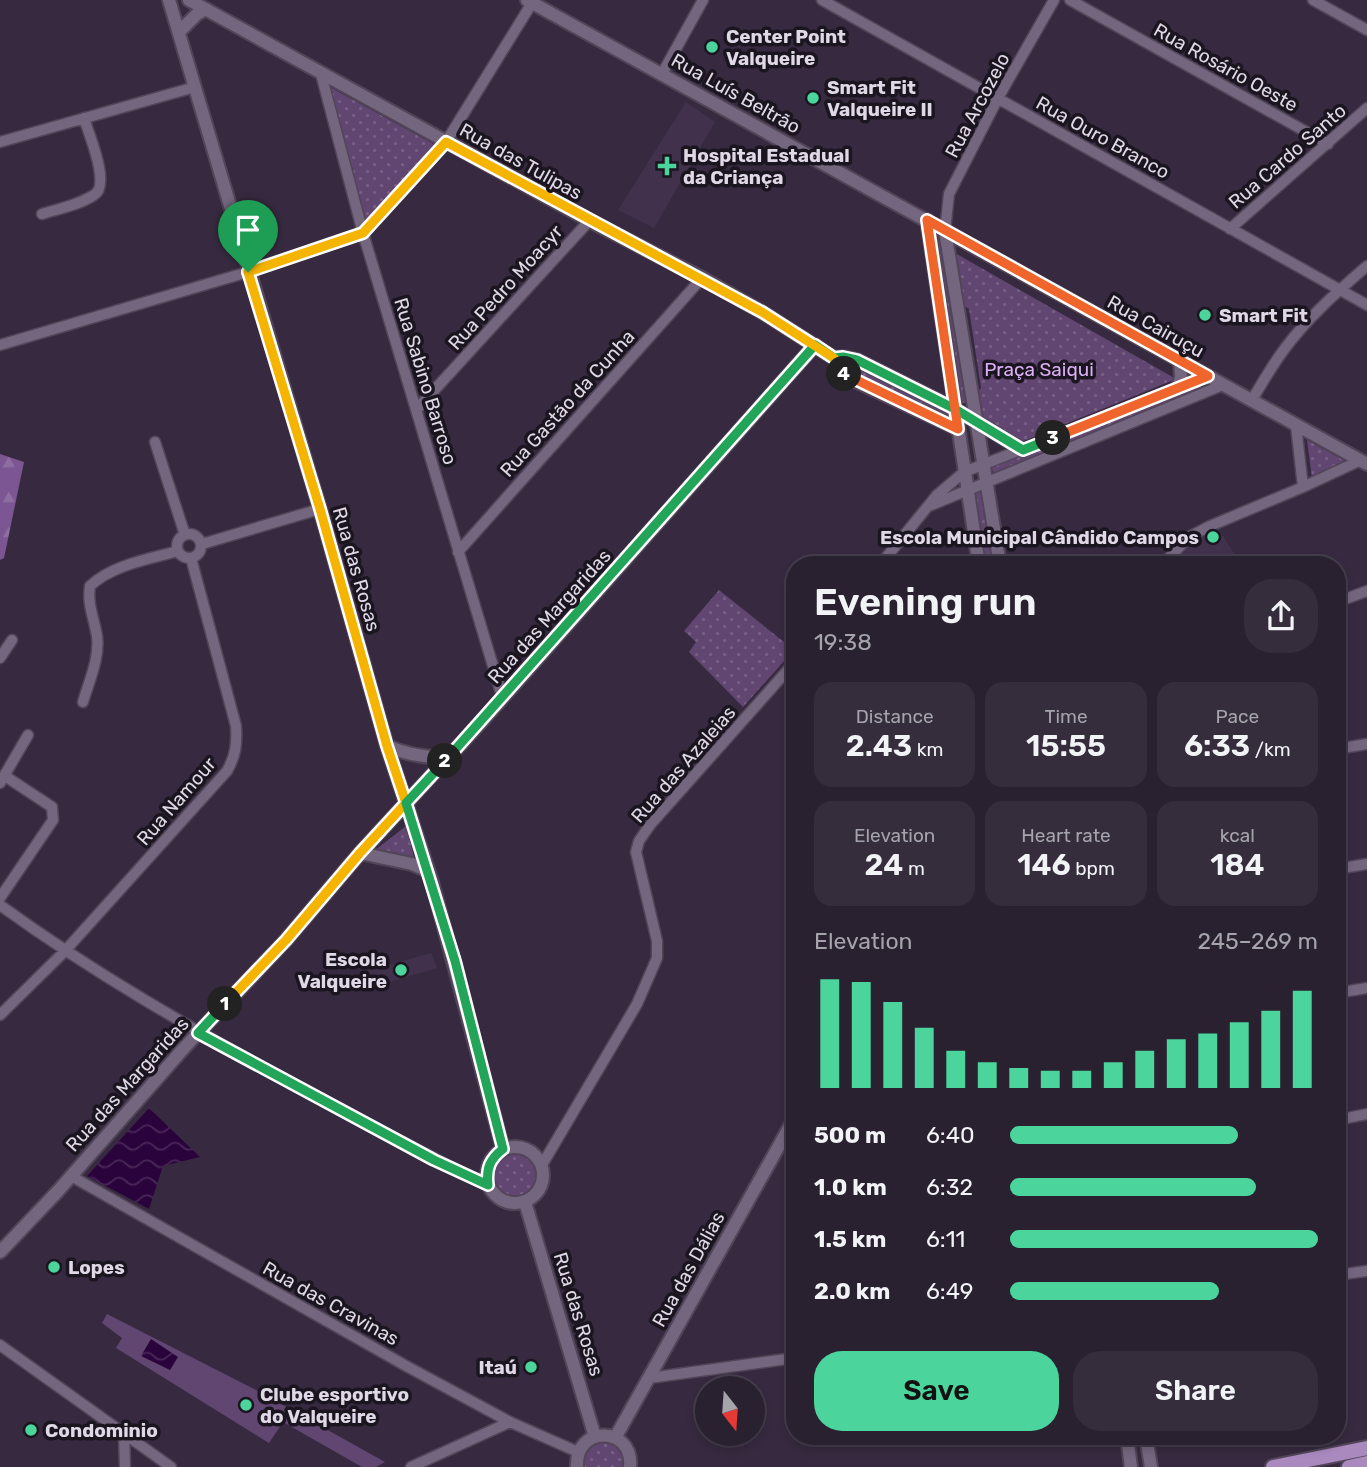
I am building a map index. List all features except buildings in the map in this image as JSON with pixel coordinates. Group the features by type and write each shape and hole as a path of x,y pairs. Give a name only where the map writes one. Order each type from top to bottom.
{"main road":[{"path":"1273,1467 1367,1448"},
{"path":"1349,1467 1367,1463"}],"street":[{"name":"Rua das Rosas","path":"169,0 320,509 387,746 455,961 503,1149"},
{"name":"Rua das Tulipas","path":"189,0 446,142 702,278 815,345 834,358 842,373 849,378 958,429"},
{"path":"662,74 703,0"},
{"name":"Rua Ouro Branco","path":"822,0 1367,305"},
{"name":"Rua Arcozelo","path":"945,231 949,194 998,99 1054,0"},
{"name":"Rua Rosário Oeste","path":"1070,0 1328,144"},
{"path":"1312,0 1367,30"},
{"path":"0,345 248,272 363,233 446,142 529,1"},
{"name":"Rua Luís Beltrão","path":"529,1 927,220"},
{"path":"178,32 206,9"},
{"name":"Rua Sabino Barroso","path":"321,74 363,233 502,696"},
{"path":"0,142 195,87"},
{"name":"Rua Cardo Santo","path":"1230,229 1367,108"},
{"path":"42,214 96,195 101,186 84,118"},
{"name":"Rua Pedro Moacyr","path":"417,409 590,220"},
{"path":"927,220 978,556"},
{"name":"Rua Cairuçu","path":"927,220 1364,462"},
{"path":"945,231 999,556"},
{"path":"1251,401 1284,350 1340,290 1367,266"},
{"name":"Rua Gastão da Cunha","path":"458,552 702,278"},
{"name":"Rua das Margaridas","path":"0,1252 286,940 360,853 692,486 815,345"},
{"name":"Rua das Tulipas","path":"834,358 857,360 955,409 1023,450"},
{"path":"1178,388 1180,361"},
{"path":"887,556 945,486 964,472 1208,376"},
{"path":"929,506 1223,385"},
{"path":"1095,421 1101,435"},
{"path":"1296,426 1303,488"},
{"path":"155,442 185,535"},
{"path":"1171,556 1189,537 1210,526 1364,462"},
{"path":"202,544 320,509"},
{"path":"185,535 195,536 202,544"},
{"path":"185,535 177,543 178,551 183,557 191,558 200,552 202,544"},
{"path":"83,702 97,650 97,637 89,606 90,586 114,570 178,551"},
{"name":"Rua Namour","path":"0,1015 64,952 227,771 234,758 237,744 236,726 191,558"},
{"path":"1346,599 1367,591"},
{"path":"0,658 12,640"},
{"name":"Rua das Azaleias","path":"542,1164 637,1004 657,958 657,941 636,852 639,841 650,825 786,672"},
{"path":"0,898 53,820 52,807 2,780 28,735"},
{"path":"1346,748 1367,744"},
{"path":"387,746 404,753 449,757"},
{"path":"360,853 412,864 428,871"},
{"path":"1346,868 1367,864"},
{"path":"0,905 64,952 198,1033 434,1160 488,1185 499,1198 507,1202 525,1202 535,1196 544,1176 542,1164 538,1156 522,1147 503,1149 489,1164 486,1174 488,1185"},
{"path":"1346,989 1367,988"},
{"path":"1346,1118 1367,1114"},
{"name":"Rua das Dálias","path":"615,1438 786,1133"},
{"name":"Rua das Cravinas","path":"71,1176 510,1422 578,1452"},
{"name":"Rua das Rosas","path":"525,1202 595,1437"},
{"path":"1346,1274 1367,1271"},
{"path":"0,1345 171,1467"},
{"path":"649,1378 786,1359"},
{"path":"411,1467 510,1422"},
{"path":"124,1434 125,1467"},
{"path":"577,1467 578,1452 582,1445 595,1437 608,1436 626,1447 630,1467"},
{"path":"1128,1445 1131,1467"},
{"path":"1147,1445 1151,1467"}],"shaded area":[{"name":"Hospital Estadual da Criança","path":"686,102 715,122 654,228 618,210"},
{"name":"Escola Municipal Cândido Campos","path":"1217,527 1236,556 1180,556"},
{"name":"Escola Valqueire","path":"431,953 437,968 389,982 385,988 369,988 364,972"}],"green space":[{"path":"328,86 437,146 364,224"},
{"path":"935,240 944,241 968,402 964,403 960,402"},
{"name":"Praça Saiqui","path":"955,253 1176,379 1021,442 980,416 977,393 981,388 969,309 963,305"},
{"path":"847,361 950,410 952,422 846,371 844,365"},
{"path":"1201,384 1201,389 997,475 991,469 991,467"},
{"path":"1307,440 1345,461 1312,478"},
{"path":"0,454 24,462 4,558 0,560"},
{"path":"979,490 982,492 993,556 982,556 972,494"},
{"path":"719,590 786,644 786,659 743,707 689,652 696,642 684,631"},
{"path":"406,826 414,857 374,851"},
{"path":"520,1148 538,1161 541,1178 531,1193 510,1201 492,1180 497,1164 506,1150"},
{"name":"Clube esportivo do Valqueire","path":"107,1314 254,1389 385,1462 376,1467 362,1467 283,1422 269,1443 116,1348 122,1338 102,1323"},
{"path":"599,1442 610,1443 617,1448 622,1456 623,1467 584,1467 587,1452"}],"water":[{"path":"149,1108 200,1157 163,1166 149,1209 87,1176"},
{"path":"151,1339 178,1357 170,1370 141,1356"}],"place":[{"name":"Center Point Valqueire","path":"712,47"},
{"name":"Smart Fit Valqueire II","path":"813,98"},
{"name":"Hospital Estadual da Criança","path":"667,166"},
{"name":"Smart Fit","path":"1205,315"},
{"name":"Escola Municipal Cândido Campos","path":"1213,537"},
{"name":"Escola Valqueire","path":"401,970"},
{"name":"Lopes","path":"54,1267"},
{"name":"Itaú","path":"531,1367"},
{"name":"Clube esportivo do Valqueire","path":"246,1405"},
{"name":"Condominio","path":"31,1430"}],"route":[{"path":"248,272 363,233 446,142 762,312 815,345 834,358 842,373 849,378 958,429 958,422 955,409 927,220 1208,376 1023,450 955,409 857,360 834,358 815,345 727,447 406,803 455,961 503,1149 489,1164 486,1174 488,1185 434,1160 198,1033 286,940 406,803 248,272"}]}
